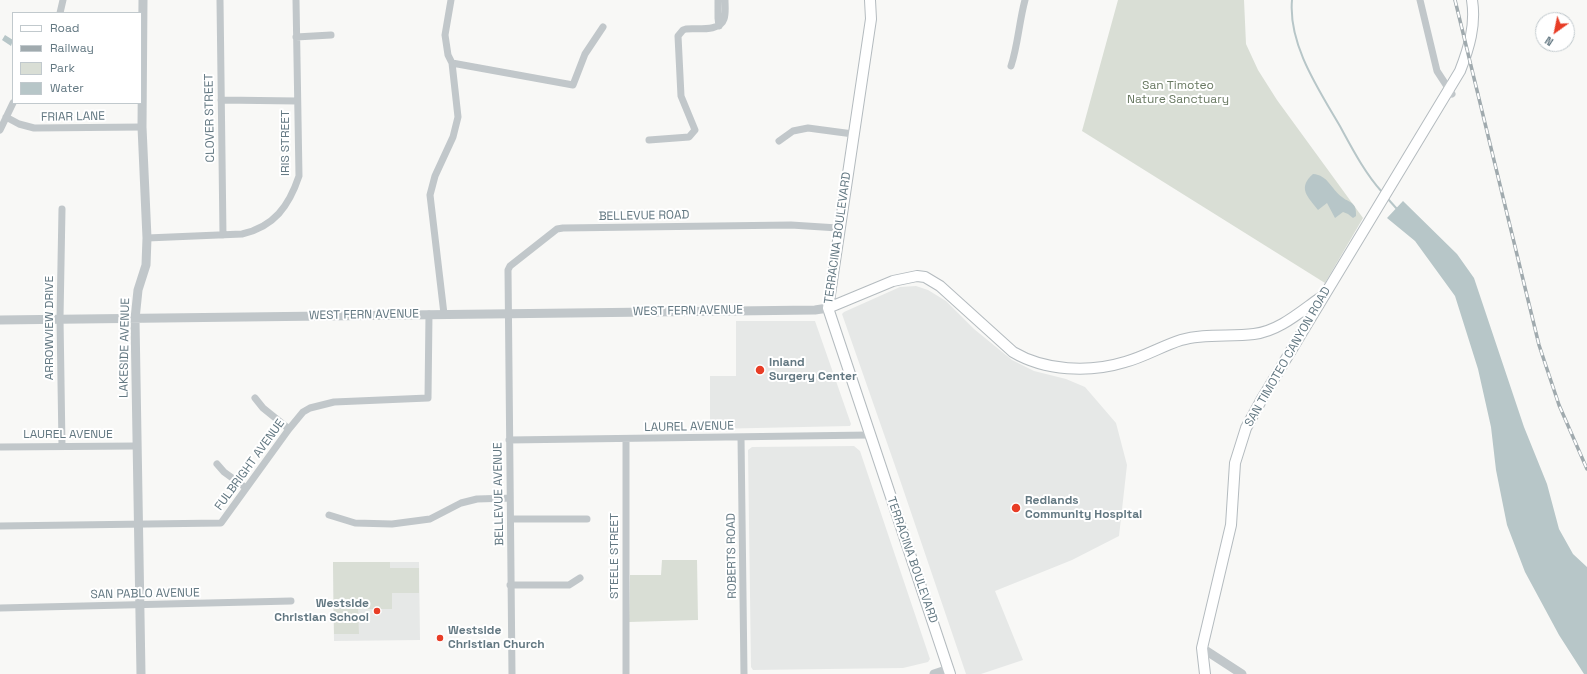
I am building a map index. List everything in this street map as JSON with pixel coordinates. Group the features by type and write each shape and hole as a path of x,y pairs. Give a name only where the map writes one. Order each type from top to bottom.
{"main road":[{"name":"TERRACINA BOULEVARD","path":"870,0 870,19 838,228 828,308 949,672"},
{"name":"SAN TIMOTEO CANYON ROAD","path":"1450,91 1460,72 1470,44 1474,22 1472,0"},
{"name":"SAN TIMOTEO CANYON ROAD","path":"1205,674 1202,648 1231,525 1235,463 1242,439 1255,410 1323,296 1450,91 1467,67 1476,45 1479,0"},
{"name":"WEST FERN AVENUE","path":"828,308 893,281 906,277 924,277 940,286 1013,352 1024,359 1047,366 1083,368 1124,363 1182,340 1199,337 1255,334 1287,321 1323,296"}],"street":[{"path":"60,12 63,0"},
{"name":"LAKESIDE AVENUE","path":"141,674 135,318 138,290 146,265 147,238 142,127 143,0"},
{"name":"CLOVER STREET","path":"220,0 223,235"},
{"name":"IRIS STREET","path":"147,238 223,235 256,231 273,219 285,207 293,195 299,176 296,0"},
{"path":"444,314 430,195 435,176 456,127 458,117 452,63 448,55 444,35 451,0"},
{"path":"718,0 719,26"},
{"path":"649,140 689,137 695,130 680,96 678,36 683,30 686,29 715,28 719,26 724,19 725,0"},
{"path":"1011,66 1016,51 1019,22 1025,0"},
{"path":"1420,0 1437,71 1450,91"},
{"path":"452,63 573,85 585,54 603,27"},
{"path":"296,37 331,35"},
{"path":"221,100 297,101"},
{"path":"0,130 12,104"},
{"name":"FRIAR LANE","path":"6,117 19,124 34,128 142,127"},
{"path":"779,140 793,131 808,128 853,134"},
{"name":"ARROWVIEW DRIVE","path":"62,209 60,318 62,446"},
{"name":"BELLEVUE ROAD","path":"509,313 508,270 510,266 557,229 791,225 838,228"},
{"name":"WEST FERN AVENUE","path":"0,320 60,318 815,310 828,308"},
{"name":"BELLEVUE AVENUE","path":"509,313 509,440 510,498 512,519 510,585 512,674"},
{"name":"FULBRIGHT AVENUE","path":"0,526 138,525 221,522 303,412 319,404 364,400 428,398 429,314"},
{"path":"255,398 263,408 289,429"},
{"name":"LAUREL AVENUE","path":"509,440 870,435"},
{"name":"ROBERTS ROAD","path":"741,437 744,674"},
{"name":"STEELE STREET","path":"626,439 626,674"},
{"name":"LAUREL AVENUE","path":"0,447 136,446"},
{"path":"217,464 224,472 246,488"},
{"path":"329,515 355,523 392,524 430,519 461,503 477,499 510,498"},
{"path":"512,519 587,519"},
{"path":"510,585 569,585 580,578"},
{"name":"SAN PABLO AVENUE","path":"0,608 139,606 291,601"},
{"path":"1202,648 1242,674"},
{"path":"934,674 949,672"}],"shaded area":[{"name":"Redlands Community Hospital","path":"916,286 928,290 946,301 974,329 1012,360 1034,371 1066,379 1085,387 1116,423 1127,465 1119,536 1072,560 995,591 1023,660 981,674 966,674 842,314 900,287"},
{"path":"736,321 815,321 851,424 850,426 710,429 710,376 736,376"},
{"path":"854,446 860,451 930,659 928,662 903,668 753,670 751,667 748,450 752,447"},
{"name":"Westside Christian School","path":"333,562 419,562 420,640 334,641"}],"green space":[{"name":"San Timoteo Nature Sanctuary","path":"1118,0 1244,0 1246,44 1258,70 1277,100 1363,218 1325,283 1082,131"},
{"path":"662,560 697,560 698,620 629,622 630,575 661,575"},
{"path":"333,562 390,562 390,568 419,568 419,593 392,593 392,609 358,609 359,634 334,634"}],"water":[{"path":"5,35 12,39 11,46 2,40"},
{"path":"1313,174 1322,177 1338,194 1352,203 1356,210 1356,216 1353,218 1343,212 1335,218 1327,203 1318,210 1308,197 1305,188 1308,179"},
{"path":"1403,201 1457,254 1474,278 1524,427 1547,484 1559,529 1573,554 1587,567 1587,674 1584,674 1559,635 1525,572 1507,525 1496,470 1491,427 1478,369 1455,296 1415,241 1387,218"}],"waterway":[{"path":"1292,0 1292,17 1295,34 1307,67 1360,161 1382,192"},
{"path":"1388,199 1397,209"}],"railway":[{"path":"1455,0 1539,345 1559,405 1587,469"}],"place":[{"name":"Inland Surgery Center","path":"760,370"},
{"name":"Redlands Community Hospital","path":"1016,508"},
{"name":"Westside Christian School","path":"377,611"},
{"name":"Westside Christian Church","path":"440,638"}]}
